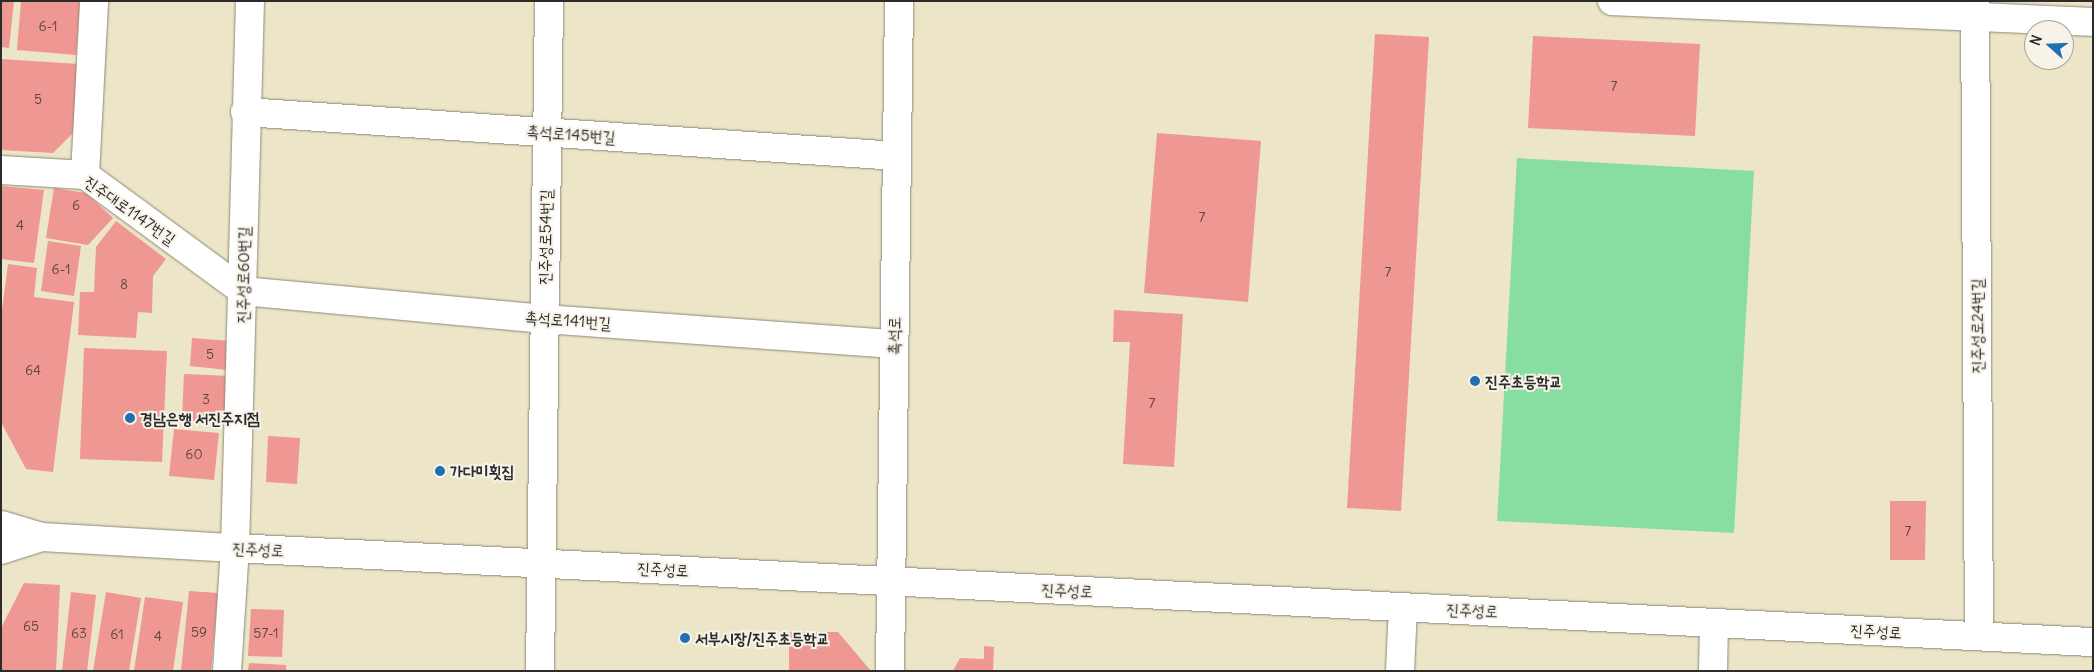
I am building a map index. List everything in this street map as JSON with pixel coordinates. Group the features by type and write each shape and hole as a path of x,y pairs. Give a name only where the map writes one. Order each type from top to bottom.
{"street":[{"path":"85,175 94,1"},
{"name":"진주성로60번길","path":"228,671 235,548 250,1"},
{"name":"진주성로54번길","path":"540,671 549,1"},
{"name":"촉석로","path":"890,671 899,1"},
{"path":"1612,1 1975,9 2093,22"},
{"name":"진주성로24번길","path":"1975,9 1979,636"},
{"name":"촉석로145번길","path":"246,112 897,156"},
{"name":"진주대로1147번길","path":"1,170 85,175 243,291"},
{"name":"촉석로141번길","path":"243,291 544,318 894,344"},
{"path":"1,525 42,537"},
{"path":"1,550 42,537"},
{"name":"진주성로","path":"42,537 2093,642"},
{"path":"1400,671 1403,607"},
{"path":"1713,671 1714,623"}],"green space":[{"path":"1517,158 1754,171 1734,533 1497,521"}],"building":[{"path":"1,1 14,1 9,48 1,47"},
{"path":"21,1 80,1 76,55 17,50"},
{"path":"1375,34 1429,37 1401,511 1347,508"},
{"path":"1533,36 1700,44 1695,136 1528,128"},
{"path":"1,59 78,64 73,133 53,153 1,150"},
{"path":"1157,133 1261,141 1248,302 1144,293"},
{"path":"1,186 44,190 34,263 1,259"},
{"path":"54,188 86,193 113,218 88,245 46,238"},
{"path":"116,221 166,259 153,276 152,313 138,312 136,338 78,335 80,292 94,292 96,247"},
{"path":"48,241 81,246 74,296 41,291"},
{"path":"8,264 37,268 34,297 74,302 53,472 26,469 1,422 1,318"},
{"path":"1114,310 1183,314 1174,467 1123,464 1130,342 1113,342"},
{"path":"192,338 231,341 228,370 190,366"},
{"path":"84,348 167,351 162,462 80,459"},
{"path":"184,374 230,376 227,423 182,421"},
{"path":"174,429 219,433 214,480 169,476"},
{"path":"268,436 300,438 297,484 266,482"},
{"path":"1890,501 1926,501 1925,560 1890,560"},
{"path":"24,583 60,585 56,671 1,671 1,628"},
{"path":"189,591 218,593 211,671 181,671"},
{"path":"71,592 96,595 87,671 62,671"},
{"path":"106,592 141,598 129,671 93,671"},
{"path":"145,597 183,602 173,671 134,671"},
{"path":"251,609 284,610 282,657 248,656"},
{"path":"789,632 838,632 871,671 789,671"},
{"path":"984,646 994,647 993,671 953,671 960,658 984,659"},
{"path":"249,663 286,665 286,671 248,671"}],"place":[{"name":"진주초등학교","path":"1475,381"},
{"name":"경남은행 서진주지점","path":"130,418"},
{"name":"가다미횟집","path":"440,471"},
{"name":"서부시장/진주초등학교","path":"685,638"}]}
